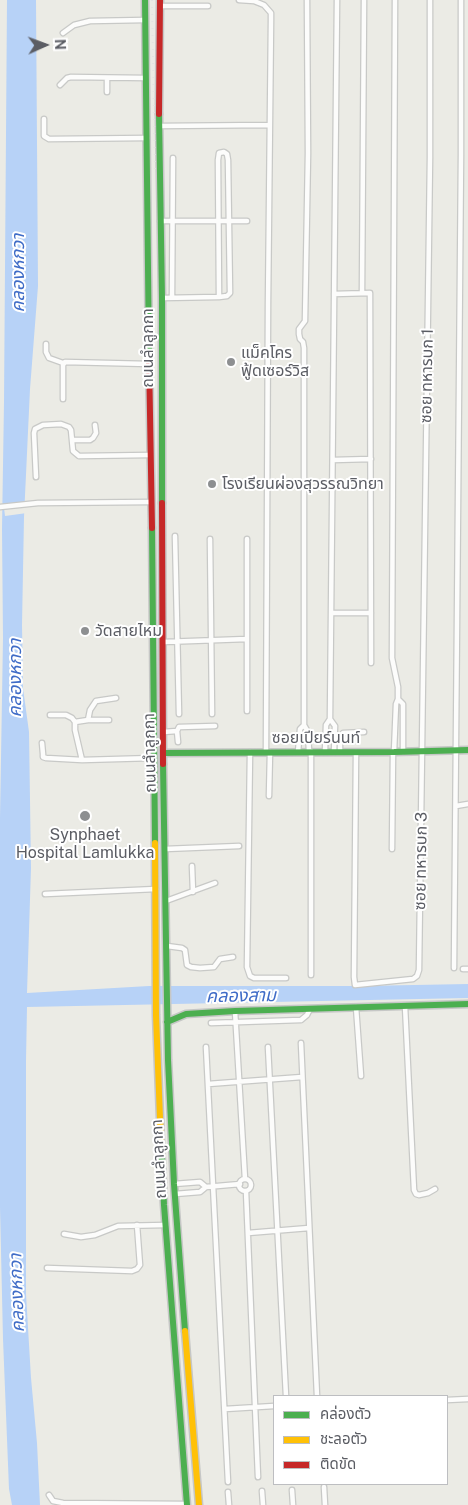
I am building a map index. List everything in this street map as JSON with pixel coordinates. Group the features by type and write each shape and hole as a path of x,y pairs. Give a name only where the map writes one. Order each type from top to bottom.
{"main road":[{"name":"ถนนลำลูกกา","path":"145,0 156,889 155,982 166,1225 187,1504"},
{"name":"ถนนลำลูกกา","path":"160,3 159,126 162,298 163,732 168,1060 174,1184 199,1505"},
{"path":"152,608 163,607"},
{"name":"ซอยเปียร์นนท์","path":"164,752 402,752 468,750"},
{"path":"167,1019 186,1014 235,1011 468,1004"}],"street":[{"path":"239,0 254,2 264,6 271,13 269,126 269,796"},
{"path":"308,0 305,321 299,334 304,348 304,726 308,732 310,751 311,975"},
{"path":"325,751 326,725 330,719 337,0"},
{"path":"362,293 364,0"},
{"path":"392,849 394,752 396,704 398,699 398,687 392,658 396,0"},
{"name":"ซอย ทหารบก 1","path":"422,751 430,157 430,0"},
{"path":"454,968 461,0"},
{"path":"160,3 208,6"},
{"path":"63,33 74,25 90,21 145,20"},
{"path":"60,85 67,78 71,77 146,78"},
{"path":"107,78 107,92"},
{"path":"44,119 44,136 49,140 146,138"},
{"path":"159,126 269,126"},
{"path":"162,298 220,297 227,296 230,293 229,180 227,154 224,152 220,152 218,155 220,297"},
{"path":"172,297 173,158"},
{"path":"218,180 229,180"},
{"path":"160,221 247,221"},
{"path":"219,258 230,258"},
{"path":"334,294 370,293 371,663"},
{"path":"46,344 46,352 49,358 63,363 69,361 150,364"},
{"path":"63,363 64,399"},
{"path":"36,477 34,433 35,429 43,425 66,425 71,430 73,451 79,456 150,455"},
{"path":"72,440 90,440 96,433 96,425"},
{"path":"333,460 371,459"},
{"path":"1,507 38,503 152,502"},
{"path":"175,536 179,714"},
{"path":"210,539 212,714"},
{"path":"247,539 248,711"},
{"path":"331,613 371,613"},
{"path":"163,642 247,639"},
{"path":"88,720 90,710 96,701 116,698"},
{"path":"398,699 403,704 402,752"},
{"path":"50,715 66,715 72,718 82,760"},
{"path":"330,719 335,726 337,752"},
{"path":"74,722 109,720"},
{"path":"178,742 177,728 182,726 215,726"},
{"path":"298,752 300,729 304,726"},
{"path":"163,732 177,731"},
{"path":"337,752 343,732 364,732"},
{"path":"42,743 44,757 82,760 153,758"},
{"name":"ซอย ทหารบก 3","path":"356,751 355,985 413,979 418,976 422,751"},
{"path":"250,752 247,967 250,976 254,978 286,978"},
{"path":"456,806 468,804"},
{"path":"165,849 239,846"},
{"path":"192,866 193,892"},
{"path":"166,901 215,883"},
{"path":"45,894 156,889"},
{"path":"167,946 185,950 187,965 191,967 214,967 220,959 233,957"},
{"path":"405,1006 414,1190 419,1195 435,1189"},
{"path":"356,1007 361,1076"},
{"path":"211,1023 300,1020 307,1016 310,1009"},
{"path":"235,1011 245,1179"},
{"path":"301,1043 317,1395"},
{"path":"206,1047 228,1482"},
{"path":"268,1047 286,1395"},
{"path":"208,1084 302,1077"},
{"path":"175,1194 200,1192 206,1187 240,1184 245,1179"},
{"path":"245,1179 250,1180 251,1185 249,1190 246,1191"},
{"path":"174,1184 200,1182 206,1187"},
{"path":"240,1184 241,1189 246,1191"},
{"path":"246,1191 258,1477"},
{"path":"47,1268 132,1271 137,1269 140,1265 137,1225"},
{"path":"64,1234 81,1237 95,1235 118,1226 166,1225"},
{"path":"248,1232 309,1228"},
{"path":"448,1400 468,1400"},
{"path":"225,1409 273,1406"},
{"path":"324,1486 325,1505"},
{"path":"292,1490 293,1505"},
{"path":"262,1491 263,1505"},
{"path":"228,1492 229,1505"},
{"path":"49,1494 53,1501 63,1503 187,1504"}],"water":[{"path":"7,0 36,0 38,286 30,389 24,517 22,625 23,688 29,732 31,868 27,993 149,986 468,984 468,998 27,1007 26,1294 40,1505 12,1505 9,1489 0,1207 0,818"}],"pier":[{"path":"27,505 27,513 5,516 4,508"}],"railway":[{"path":"152,0 155,171"}],"traffic: fast":[{"path":"145,0 149,357"},
{"path":"159,114 162,298 162,503"},
{"path":"152,528 155,843"},
{"path":"164,753 468,750"},
{"path":"163,764 168,1060 174,1184 185,1331"},
{"path":"167,1022 186,1014 235,1011 468,1004"},
{"path":"161,1144 187,1505"}],"traffic: slow":[{"path":"155,843 156,1015 161,1144"},
{"path":"185,1331 199,1505"}],"traffic: jam":[{"path":"159,114 160,0"},
{"path":"149,357 152,528"},
{"path":"162,503 163,764"}],"place":[{"name":"แม็คโคร ฟู้ดเซอร์วิส","path":"231,362"},
{"name":"โรงเรียนผ่องสุวรรณวิทยา","path":"212,484"},
{"name":"วัดสายไหม","path":"85,631"},
{"name":"Synphaet Hospital Lamlukka","path":"85,816"}],"water label":[{"name":"คลองหกวา","path":"18,273"},
{"name":"คลองหกวา","path":"15,678"},
{"name":"คลองสาม","path":"241,996"},
{"name":"คลองหกวา","path":"17,1293"}]}
